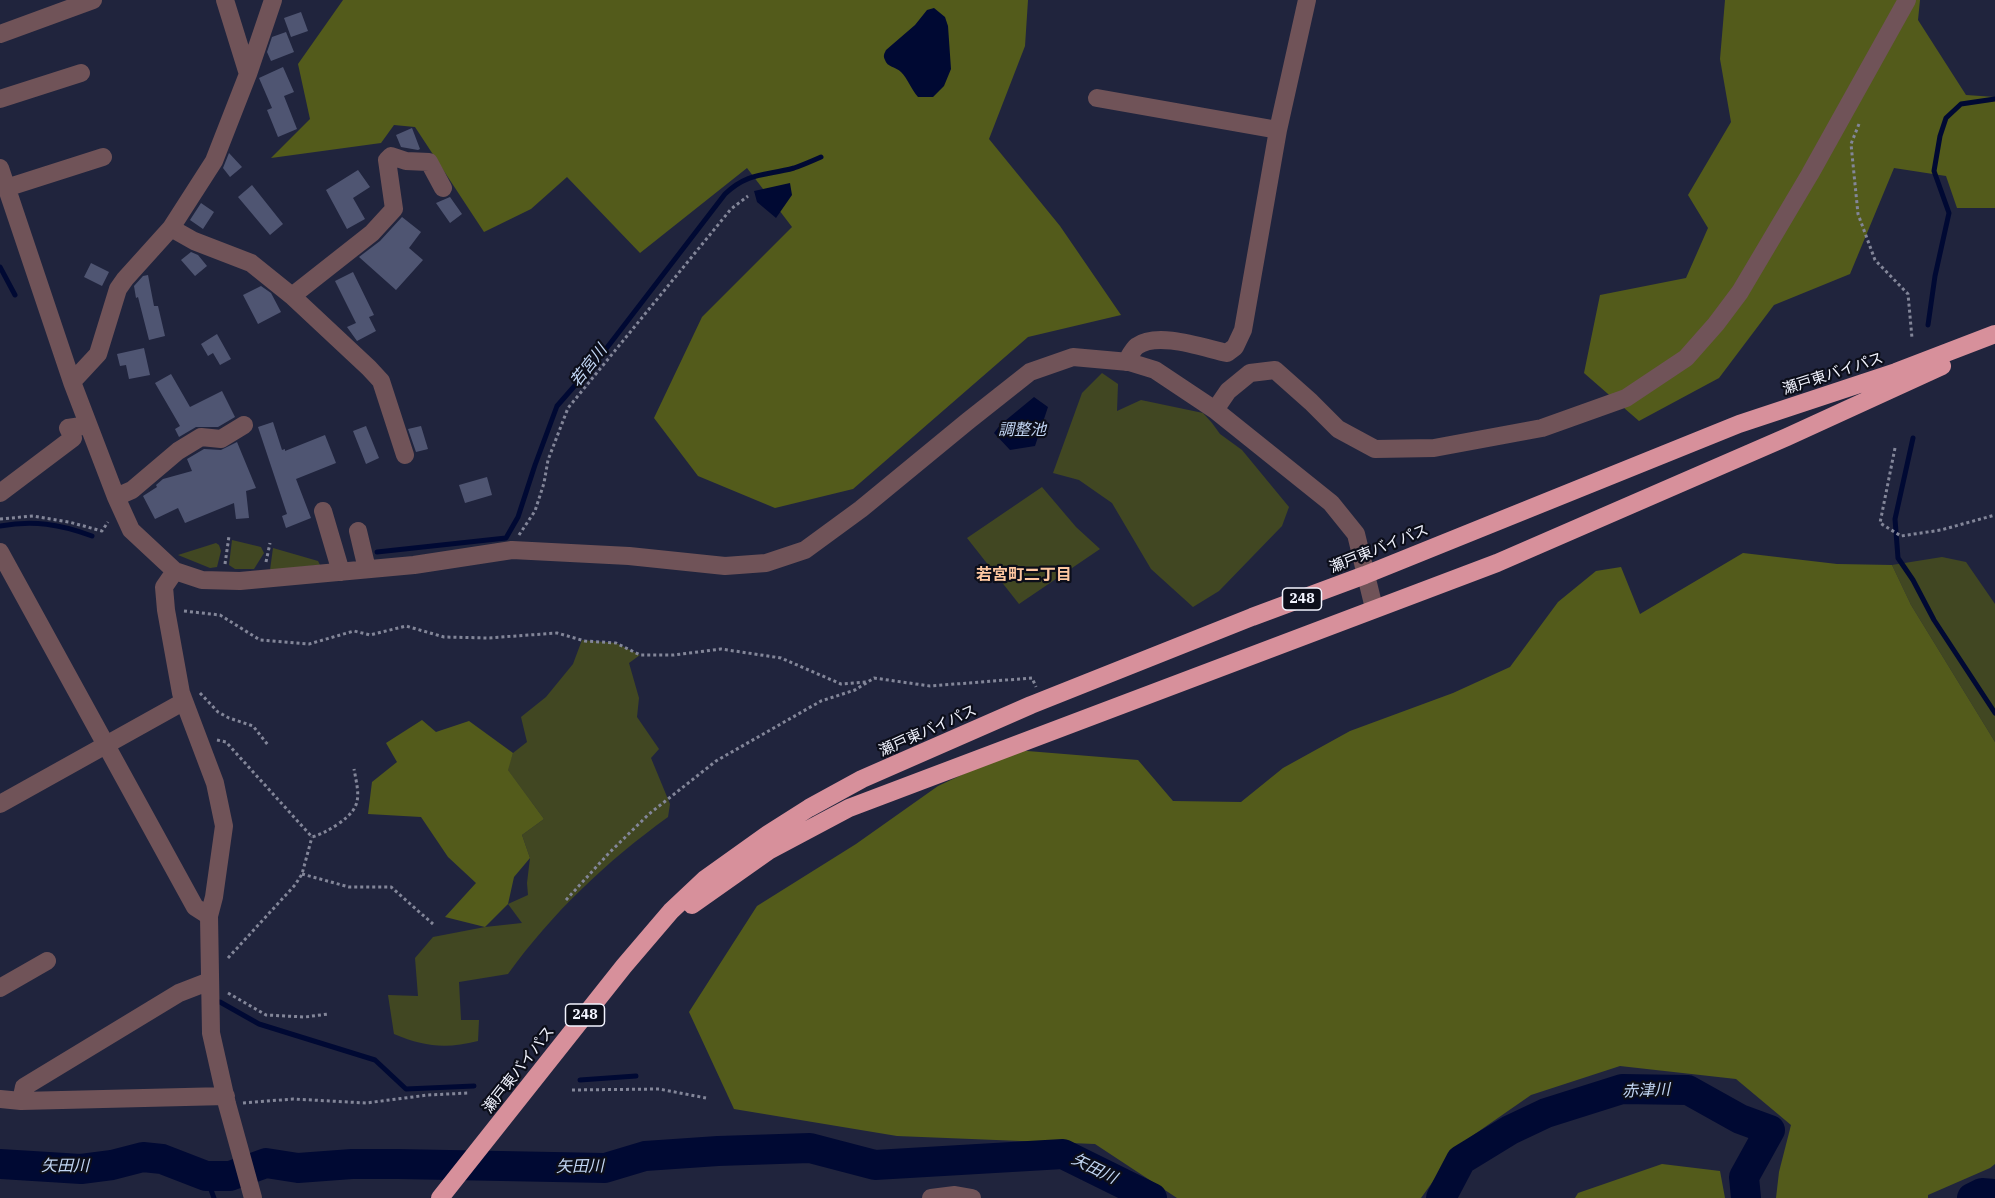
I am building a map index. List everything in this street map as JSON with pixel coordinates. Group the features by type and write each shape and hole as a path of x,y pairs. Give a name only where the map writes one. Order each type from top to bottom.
{"highway":[{"name":"瀬戸東バイパス","path":"440,1198 671,910 705,879 768,834 862,779 1042,701 1252,617 1365,575 1739,424 1896,372 1995,334"},
{"name":"瀬戸東バイパス","path":"650,937 770,850 849,808 1497,563 1787,437 1958,359 1995,346"}],"street":[{"path":"0,34 93,0"},
{"path":"225,0 248,74"},
{"path":"72,382 98,354 118,289 171,228 214,161 248,74 273,0"},
{"path":"1126,362 1137,346 1151,340 1175,341 1227,353 1235,347 1243,330 1278,130 1307,0"},
{"path":"1215,410 1228,392 1250,373 1275,370 1338,429 1375,449 1434,448 1542,428 1626,398 1686,358 1740,292 1810,174 1907,0"},
{"path":"0,99 81,72"},
{"path":"1097,98 1278,130"},
{"path":"292,296 372,233 394,208 387,160 391,156 406,161 429,162 443,188"},
{"path":"6,188 103,157"},
{"path":"0,168 72,382 131,530 175,571 202,580 240,581 414,565 512,550 628,556 725,566 766,563 805,550 861,509 1030,372 1073,357 1126,362 1155,370 1215,410 1331,503 1356,534 1374,608"},
{"path":"171,228 194,241 251,263 292,296 381,381 405,455"},
{"path":"0,493 73,438 68,428 88,425"},
{"path":"116,497 132,490 178,451 201,437 220,439 244,425"},
{"path":"323,511 341,572"},
{"path":"358,531 367,569"},
{"path":"0,552 195,907 209,916"},
{"path":"175,571 164,587 183,702 214,783 224,826 214,897 209,916 211,1033 253,1198"},
{"path":"0,804 183,702"},
{"path":"0,988 47,961"},
{"path":"21,1101 24,1087 209,974"},
{"path":"0,1099 21,1101 227,1100"},
{"path":"931,1198 955,1195 972,1198"}],"path":[{"path":"1862,116 1851,144 1858,214 1875,260 1908,294 1912,338"},
{"path":"512,550 522,530 536,511 548,460 568,408 731,209 748,196"},
{"path":"1895,447 1880,523 1901,536 1941,530 1995,515"},
{"path":"0,519 33,516 102,531 108,521 128,523"},
{"path":"222,580 230,536"},
{"path":"166,610 220,615 260,640 309,644 354,631 370,635 406,626 444,637 488,638 557,633 585,641 616,643 640,655 674,655 721,649 781,657 841,684 866,682"},
{"path":"566,900 649,814 716,760 821,701 855,690 874,678 930,686 1032,678 1042,701"},
{"path":"198,690 218,712 253,726 268,745"},
{"path":"197,736 226,742 312,837"},
{"path":"312,837 324,833 352,815 357,805 358,789 354,769"},
{"path":"312,837 302,874 295,885 226,960 209,974 240,1001 266,1015 305,1017 328,1014"},
{"path":"302,874 349,887 391,887 433,924"},
{"path":"572,1090 659,1089 706,1098"},
{"path":"227,1100 293,1099 366,1103 428,1095 468,1093"}],"green space":[{"path":"343,0 1028,0 1025,46 989,139 1060,226 1121,315 1028,337 853,489 775,508 698,476 654,418 702,317 792,227 747,168 640,253 567,177 531,209 484,232 415,127 394,125 381,143 271,158 310,119 298,64"},
{"path":"1725,0 1920,0 1918,20 1966,95 1995,97 1995,208 1957,208 1946,176 1894,168 1850,274 1774,305 1719,378 1639,421 1584,373 1600,295 1686,278 1708,228 1688,195 1731,122 1720,59"},
{"path":"1102,373 1118,384 1117,411 1141,400 1203,413 1220,434 1242,450 1289,507 1282,526 1219,591 1193,607 1151,569 1112,503 1079,480 1053,473 1082,393"},
{"path":"1042,487 1076,527 1100,549 1019,604 967,538"},
{"path":"232,540 261,547 264,553 254,569 235,569 229,565"},
{"path":"216,543 221,551 217,567 210,568 178,555"},
{"path":"273,548 318,561 320,565 270,570"},
{"path":"1743,553 1837,564 1892,565 1911,605 1995,742 1995,1164 1990,1168 1928,1195 1928,1198 1776,1198 1779,1172 1791,1125 1736,1079 1620,1066 1531,1095 1459,1145 1421,1198 1177,1198 1095,1144 897,1136 734,1109 689,1012 757,906 856,844 938,786 1015,750 1138,760 1173,801 1241,802 1283,768 1350,731 1453,693 1510,667 1558,602 1596,571 1621,567 1640,614"},
{"path":"1942,557 1966,562 1995,604 1995,742 1911,605 1892,565"},
{"path":"582,640 616,643 640,655 629,663 639,698 637,717 659,749 651,758 670,804 668,817 623,852 582,889 543,930 508,974 459,982 461,1020 479,1020 478,1041 446,1046 416,1042 394,1034 388,995 418,996 415,958 433,937 522,923 508,904 528,895 530,858 522,835 544,819 507,769 513,753 527,742 521,717 546,697 573,664"},
{"path":"422,720 436,732 469,721 513,753 508,770 544,819 522,835 530,858 514,877 508,904 485,927 445,917 476,883 448,857 421,817 368,814 372,782 397,762 386,743"},
{"path":"1662,1164 1720,1171 1725,1198 1575,1198 1578,1193"}],"water":[{"path":"934,8 945,17 948,26 951,69 944,86 933,97 918,97 901,72 886,62 884,55 886,50 915,25 927,10"},
{"path":"790,183 792,195 776,218 757,202 754,191"},
{"name":"調整池","path":"1034,397 1048,407 1035,446 1010,450 994,433 1000,425"}],"building":[{"path":"301,12 308,31 291,37 284,18"},
{"path":"286,32 294,52 271,61 267,52 272,37"},
{"path":"283,67 294,92 284,96 297,129 278,137 267,110 272,108 259,78"},
{"path":"412,128 420,149 418,150 401,147 396,135"},
{"path":"229,153 242,167 230,177 223,168"},
{"path":"358,170 370,187 353,198 365,219 347,229 326,190"},
{"path":"252,185 283,224 270,235 238,197"},
{"path":"450,197 462,214 450,223 436,203"},
{"path":"201,203 214,212 203,229 190,220"},
{"path":"402,217 421,232 409,248 423,260 396,290 359,257 380,241"},
{"path":"191,252 198,255 207,266 195,276 181,260"},
{"path":"91,263 109,272 102,286 84,277"},
{"path":"353,272 374,315 369,317 376,331 357,341 347,327 356,323 335,281"},
{"path":"148,275 154,306 158,306 165,336 149,340 134,286 143,276"},
{"path":"261,286 271,293 281,312 258,324 243,295"},
{"path":"217,334 231,359 220,365 213,353 208,356 201,344"},
{"path":"144,348 150,375 129,379 126,365 120,366 117,354"},
{"path":"171,374 190,407 222,391 235,417 218,427 196,427 179,437 175,429 180,426 155,383"},
{"path":"273,422 282,450 285,449 285,451 325,435 336,463 296,479 311,518 286,528 282,516 287,514 258,427"},
{"path":"366,426 379,458 366,464 353,431"},
{"path":"421,426 428,449 416,452 408,429"},
{"path":"237,442 256,488 246,491 249,518 236,519 234,503 185,523 178,508 155,519 143,496 157,487 156,485 163,479 192,471 187,459 204,449 221,450"},
{"path":"487,477 492,495 465,503 459,485"}],"waterway":[{"path":"1928,325 1935,276 1949,213 1934,171 1940,136 1946,118 1961,104 1995,99"},
{"name":"若宮川","path":"377,552 506,538 518,517 557,406 599,358 725,194 749,178 794,168 821,157"},
{"path":"0,267 15,295"},
{"path":"1913,438 1895,519 1898,558 1913,580 1934,620 1995,713"},
{"name":"若宮川","path":"0,526 24,523 46,524 92,536"},
{"path":"220,1002 259,1024 375,1060 406,1089 474,1086"},
{"path":"580,1080 636,1076"},
{"name":"赤津川","path":"1441,1198 1461,1160 1510,1130 1546,1113 1622,1089 1688,1090 1740,1119 1770,1130 1744,1177 1746,1198"},
{"name":"矢田川","path":"0,1164 81,1169 112,1165 143,1157 162,1159 206,1176 230,1176 266,1163 298,1168 352,1164 605,1168 645,1156 810,1148 875,1165 1063,1154 1152,1198"},
{"path":"206,1176 214,1198"},
{"name":"赤津川","path":"1972,1198 1982,1193 1995,1194"}],"district":[{"name":"若宮町二丁目","path":"1024,575"}]}
